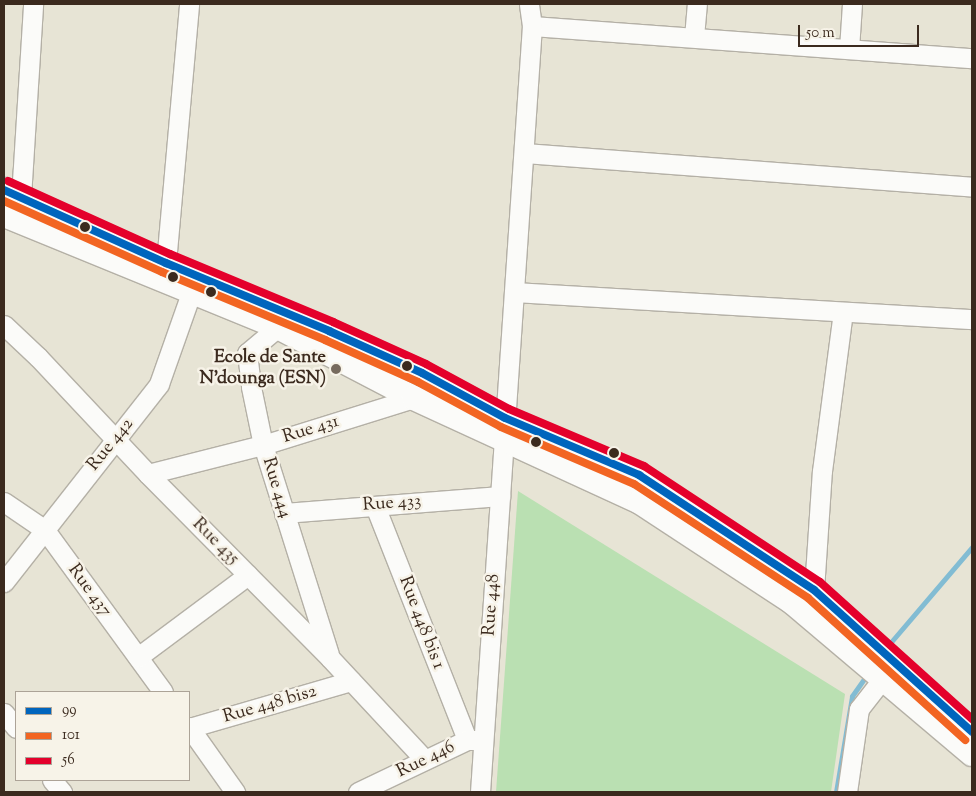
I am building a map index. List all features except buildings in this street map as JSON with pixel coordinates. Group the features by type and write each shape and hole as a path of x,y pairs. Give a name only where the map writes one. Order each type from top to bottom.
{"main road":[{"path":"12,194 162,271 191,293 278,327 414,398 639,475 814,590 884,655 972,732"},
{"path":"4,214 329,331 422,373 504,428 640,502 791,601 972,754"}],"street":[{"path":"12,194 33,4"},
{"path":"162,271 189,4"},
{"name":"Rue 448","path":"480,792 475,740 500,496 515,292 532,26 529,4"},
{"path":"694,38 696,4"},
{"path":"849,49 852,4"},
{"path":"532,26 972,58"},
{"path":"524,153 972,187"},
{"path":"515,292 972,319"},
{"name":"Rue 442","path":"6,576 45,530 159,384 191,293"},
{"path":"814,590 822,472 843,312"},
{"name":"Rue 435","path":"4,325 38,357 116,437 148,474 330,658 425,760"},
{"name":"Rue 444","path":"278,327 247,353 251,388 262,446 330,658"},
{"name":"Rue 431","path":"148,474 262,446 414,398"},
{"name":"Rue 433","path":"284,512 500,496"},
{"name":"Rue 437","path":"4,502 45,530 162,691"},
{"name":"Rue 448 bis 1","path":"375,506 475,740"},
{"path":"138,657 248,575"},
{"path":"847,792 859,709 882,678"},
{"name":"Rue 448 bis2","path":"190,728 351,682"},
{"path":"4,713 15,727"},
{"path":"190,729 235,792"},
{"name":"Rue 446","path":"358,792 425,760 475,740"}],"green space":[{"path":"518,491 845,694 831,792 496,792"}],"waterway":[{"path":"891,642 972,547"},
{"path":"836,792 852,696 866,676"}],"transit line":[{"name":"56","path":"8,181 170,254 333,322 426,364 509,409 644,466 820,582 972,719"},
{"name":"99","path":"4,190 166,263 329,331 422,373 505,418 639,475 814,590 972,732"},
{"name":"101","path":"4,201 162,272 325,340 418,382 501,427 634,484 808,598 965,740"}],"place":[{"name":"Ecole de Sante N'dounga (ESN)","path":"336,369"}]}
